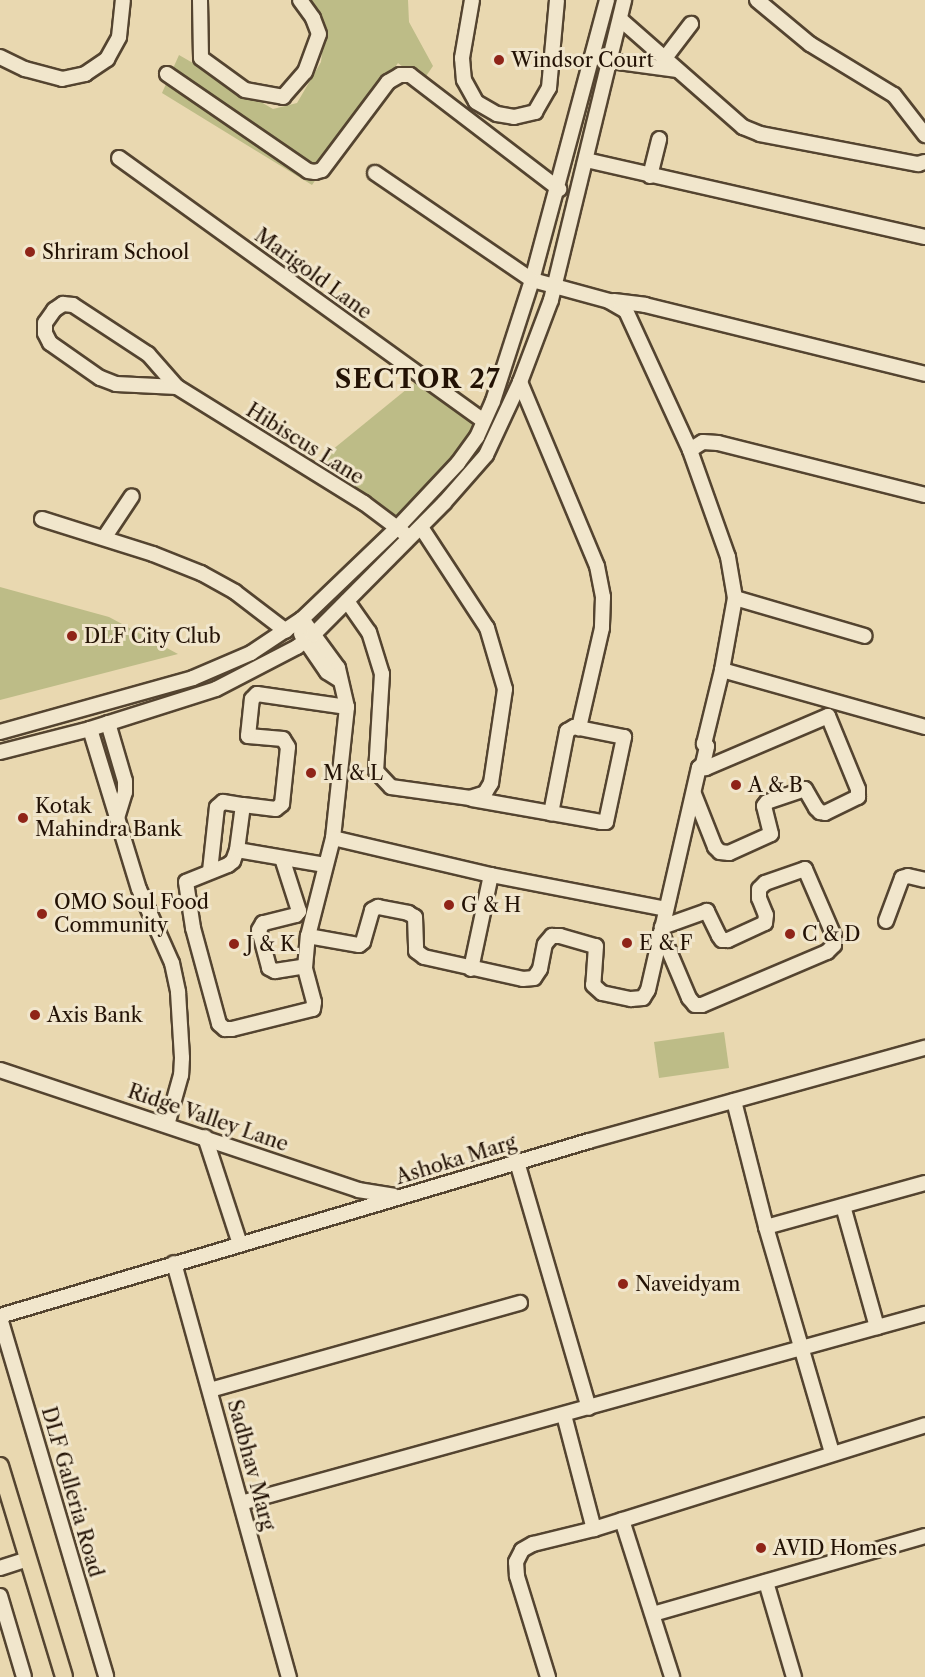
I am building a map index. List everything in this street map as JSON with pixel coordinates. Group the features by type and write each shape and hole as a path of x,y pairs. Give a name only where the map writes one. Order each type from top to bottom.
{"main road":[{"path":"0,1466 64,1677"}],"street":[{"path":"0,57 25,69 62,79 85,74 107,59 118,37 123,0"},
{"path":"200,0 201,58 245,90 283,97 305,72 319,34 313,18 300,0"},
{"path":"472,0 462,58 464,80 476,102 497,114 514,117 535,112 549,88 557,0"},
{"path":"0,732 193,678 251,653 294,625 398,527 458,463 477,437 493,400 532,280 559,189 583,85 607,0"},
{"path":"0,752 90,729 216,689 266,666 309,638 421,527 486,454 520,382 554,287 611,61 624,0"},
{"path":"757,0 810,44 894,95 925,135"},
{"path":"620,19 730,117 760,134 918,164 925,162"},
{"path":"665,58 691,24"},
{"path":"611,61 677,70"},
{"path":"167,74 308,171 315,172 322,170 388,82 400,75 410,75 559,189"},
{"path":"650,176 659,139"},
{"name":"Marigold Lane","path":"119,158 483,421"},
{"path":"586,160 925,237"},
{"path":"375,173 532,280 609,301 645,305 925,374"},
{"path":"308,936 359,945 363,942 372,910 378,907 408,913 415,917 416,951 423,957 523,979 534,978 540,969 545,944 552,936 560,936 596,946 593,985 602,993 631,999 643,998 648,990 694,794 699,768 696,763 699,745 704,744 723,670 735,598 728,557 690,450 636,327 626,311 609,301"},
{"name":"Hibiscus Lane","path":"177,387 116,384 100,378 50,343 45,333 45,323 54,310 63,304 72,305 148,354 177,387 364,502 409,538"},
{"path":"520,382 597,566 603,597 602,628 579,728"},
{"path":"690,450 703,442 718,443 925,495"},
{"path":"104,538 132,496"},
{"path":"42,519 153,554 201,573 294,625 338,668 347,706 333,838 308,936 305,966 314,1002 313,1009 225,1029 219,1024 185,890 186,882 191,878 233,861 237,850 243,804"},
{"path":"421,527 487,628 505,689 491,783 485,793 470,798"},
{"path":"735,598 865,636"},
{"path":"347,601 369,632 382,674 376,771 391,787 470,798 551,813 606,822 625,739 623,736 579,728 567,731 551,813"},
{"path":"723,670 925,727"},
{"path":"210,871 217,807 223,802 280,807 288,747 283,739 248,736 254,696 347,706"},
{"path":"694,794 715,847 720,852 729,853 771,834 764,806 767,802 805,789 816,808 825,813 858,797 858,789 828,716 706,768 699,768"},
{"path":"108,723 125,781 125,792 117,819"},
{"path":"90,729 139,889 172,963 178,992 182,1067 167,1125"},
{"path":"333,838 490,875 666,909"},
{"path":"237,850 326,865"},
{"path":"282,858 299,911 296,915 263,923 259,930 270,968 275,971 305,966"},
{"path":"805,869 834,936 834,945 827,952 702,1005 695,1005 689,998 662,930 706,911 722,940 729,940 765,922 766,915 759,898 759,889 765,883 805,869"},
{"path":"471,969 490,875"},
{"path":"886,921 902,878 908,876 925,880"},
{"name":"Ashoka Marg","path":"0,1317 174,1263 518,1162 925,1048"},
{"name":"Ridge Valley Lane","path":"0,1071 205,1137 358,1190 382,1195 405,1196"},
{"path":"734,1101 766,1227 832,1453"},
{"path":"205,1137 240,1244"},
{"path":"518,1162 589,1408"},
{"path":"766,1227 925,1183"},
{"path":"843,1206 877,1327"},
{"name":"Sadbhav Marg","path":"174,1263 289,1677"},
{"path":"210,1390 520,1303"},
{"path":"241,1503 925,1314"},
{"name":"DLF Galleria Road","path":"0,1317 106,1677"},
{"path":"564,1415 594,1529"},
{"path":"548,1677 517,1576 516,1562 522,1550 533,1544 594,1529 925,1425"},
{"path":"622,1520 672,1677"},
{"path":"653,1614 925,1536"},
{"path":"0,1568 28,1559"},
{"path":"766,1582 794,1677"},
{"path":"0,1596 24,1677"}],"shaded area":[{"path":"304,0 408,0 409,22 433,66 422,82 398,63 312,185 162,93 179,55 273,109 297,103 321,62 325,24"},
{"path":"418,380 483,421 398,527 321,459"},
{"name":"DLF City Club","path":"0,587 109,617 178,654 0,700"},
{"path":"724,1032 729,1068 659,1078 654,1042"}],"place":[{"name":"Windsor Court","path":"499,60"},
{"name":"Shriram School","path":"30,252"},
{"name":"DLF City Club","path":"72,636"},
{"name":"M & L","path":"311,773"},
{"name":"A & B","path":"736,785"},
{"name":"Kotak Mahindra Bank","path":"23,818"},
{"name":"G & H","path":"449,905"},
{"name":"OMO Soul Food Community","path":"42,914"},
{"name":"C & D","path":"790,934"},
{"name":"E & F","path":"627,943"},
{"name":"J & K","path":"234,944"},
{"name":"Axis Bank","path":"35,1015"},
{"name":"Naveidyam","path":"623,1284"},
{"name":"AVID Homes","path":"761,1548"}],"district":[{"name":"SECTOR 27","path":"418,380"}]}
